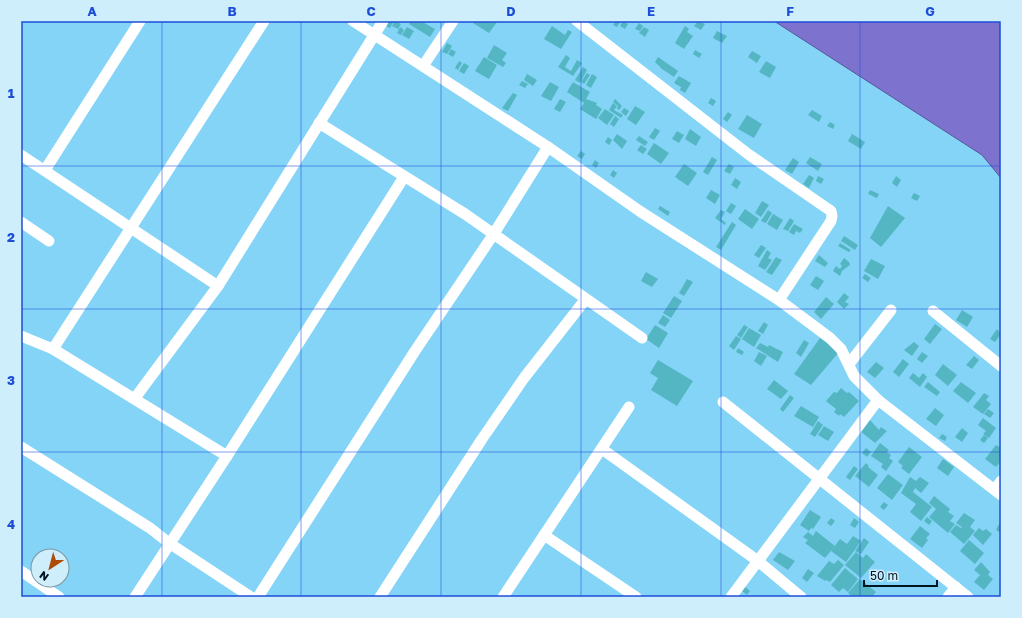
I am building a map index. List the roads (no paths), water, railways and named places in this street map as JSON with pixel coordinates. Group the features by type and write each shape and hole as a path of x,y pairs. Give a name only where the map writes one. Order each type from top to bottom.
{"street":[{"path":"45,170 140,21"},
{"path":"53,349 264,21"},
{"path":"353,21 548,147 641,212 779,300 830,338 841,349 854,376 878,400 999,488"},
{"path":"135,398 218,286 383,21"},
{"path":"423,66 454,21"},
{"path":"577,21 748,154 831,212 831,221 779,300"},
{"path":"319,123 465,214 585,300 642,338"},
{"path":"258,597 415,350 493,235 548,147"},
{"path":"21,155 132,227 218,286"},
{"path":"134,597 227,456 404,177"},
{"path":"21,222 49,241"},
{"path":"380,597 490,427 524,378 585,300"},
{"path":"849,364 891,310"},
{"path":"933,311 1001,366"},
{"path":"21,336 53,349 135,398 227,456"},
{"path":"731,597 878,400"},
{"path":"723,402 968,597"},
{"path":"503,597 629,407"},
{"path":"21,447 150,528 169,543 251,597"},
{"path":"602,449 758,561 801,597"},
{"path":"544,534 636,597"},
{"path":"21,571 59,597"},
{"path":"948,597 956,587"}]}
